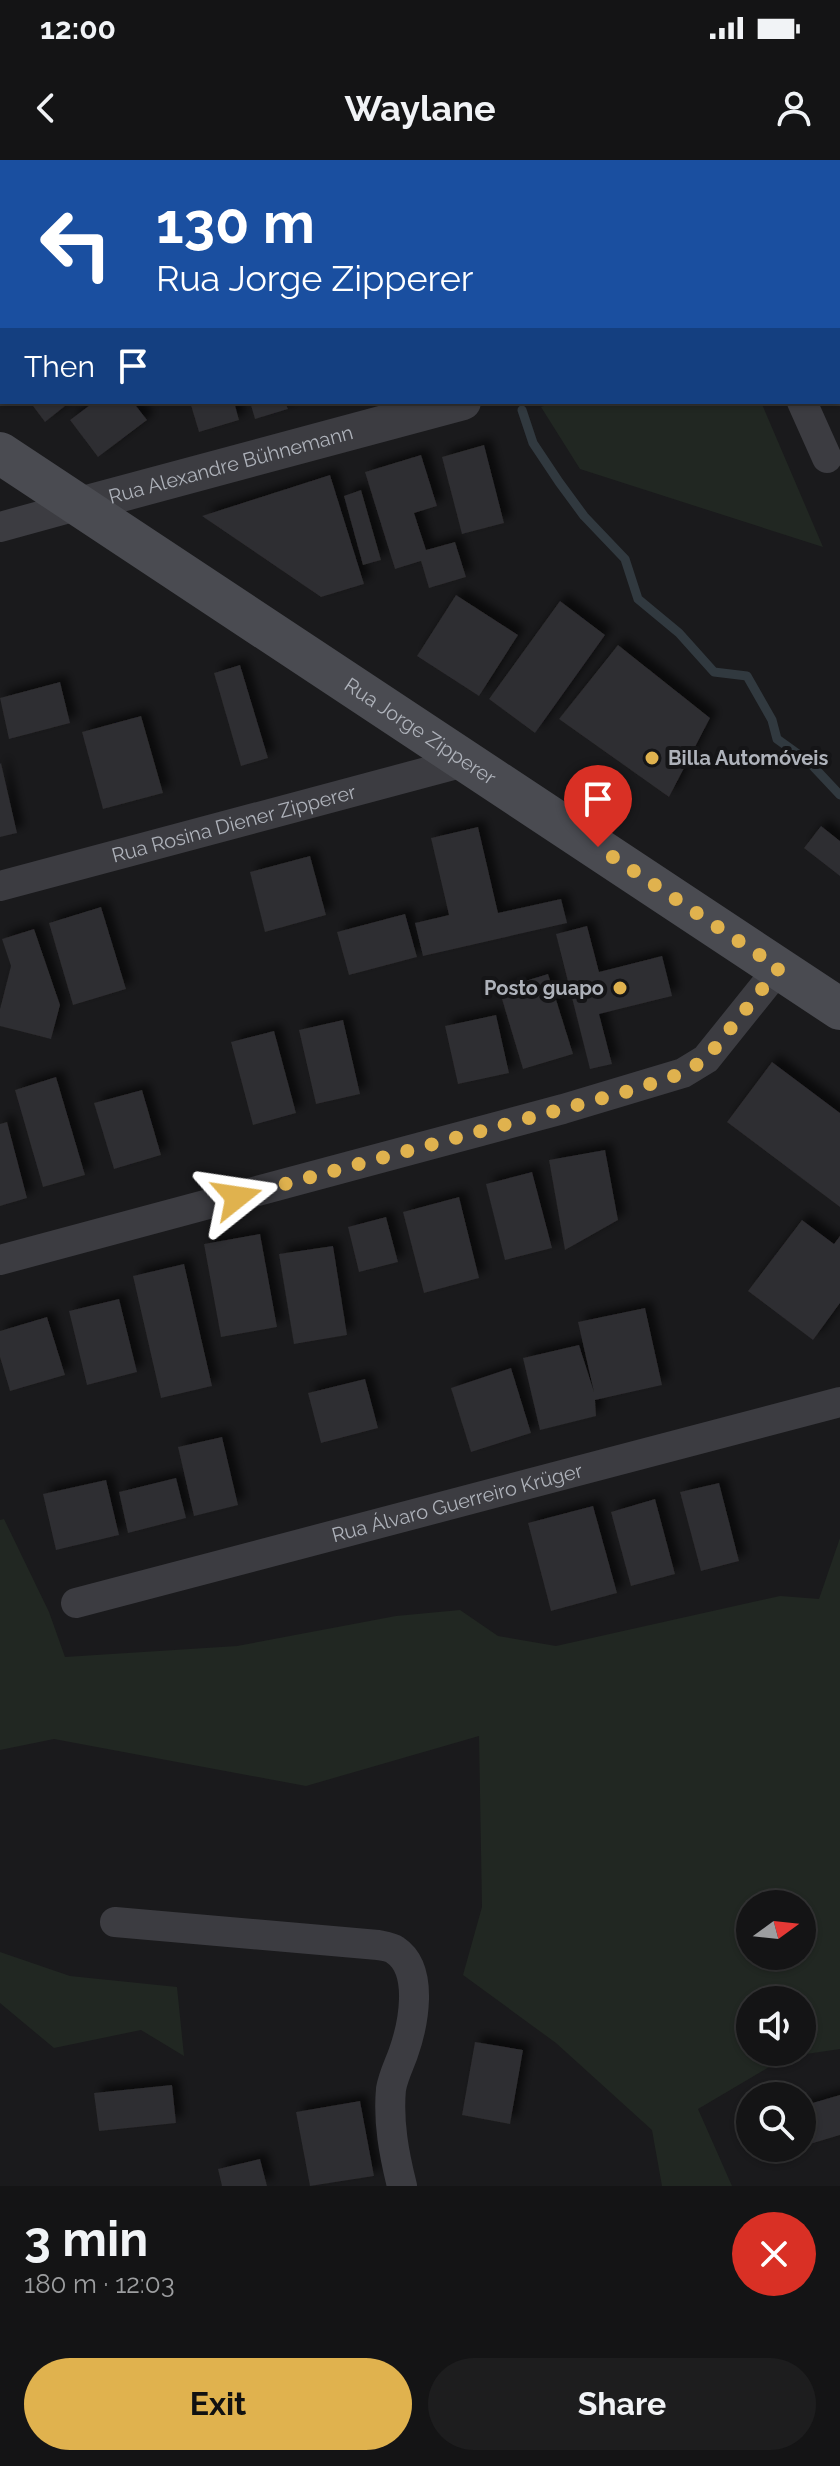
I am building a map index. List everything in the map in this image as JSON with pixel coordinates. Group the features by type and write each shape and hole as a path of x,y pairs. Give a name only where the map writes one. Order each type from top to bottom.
{"main road":[{"name":"Rua Jorge Zipperer","path":"0,453 840,1009"}],"street":[{"name":"Rua Alexandre Bühnemann","path":"0,527 456,404"},
{"path":"803,404 827,458"},
{"name":"Rua Rosina Diener Zipperer","path":"0,886 468,761"},
{"path":"0,1260 548,1113 683,1073 715,1050 779,968"},
{"name":"Rua Álvaro Guerreiro Krüger","path":"76,1603 840,1402"},
{"path":"115,1922 378,1945 395,1950 408,1964 414,1993 413,2019 392,2085 390,2113 402,2186"}],"shaded area":[{"path":"548,404 762,404 823,547 580,469 541,407"},
{"path":"4,1519 49,1612 65,1657 237,1646 396,1616 460,1610 498,1636 556,1646 780,1596 819,1599 840,1538 840,2049 816,2053 816,1986 736,1986 736,2066 771,2066 744,2082 736,2082 736,2087 698,2109 732,2186 662,2186 652,2130 556,2043 463,1975 482,1907 479,1736 306,1786 54,1739 0,1750 0,1520"},
{"path":"0,1952 70,1976 177,1987 184,2056 141,2030 54,2048 0,2003"}],"building":[{"path":"32,404 68,404 45,422"},
{"path":"91,404 135,404 147,420 98,457 70,420"},
{"path":"191,404 235,404 239,420 199,432"},
{"path":"251,404 286,404 288,409 255,419"},
{"path":"484,445 504,523 462,534 442,457"},
{"path":"421,455 437,506 414,513 426,550 455,542 466,577 429,588 421,561 395,569 365,472"},
{"path":"330,475 364,584 321,597 202,516"},
{"path":"361,490 381,560 363,565 344,496"},
{"path":"456,595 518,635 479,696 417,656"},
{"path":"560,601 605,635 535,733 489,699"},
{"name":"Billa Automóveis","path":"618,645 710,718 669,797 559,719"},
{"path":"240,665 268,758 241,766 214,673"},
{"path":"60,682 70,723 9,739 0,698"},
{"path":"141,716 163,793 103,809 82,732"},
{"path":"0,764 17,833 0,837"},
{"path":"821,826 840,841 840,876 804,848"},
{"path":"478,827 498,913 561,899 567,923 423,956 415,923 449,915 431,838"},
{"path":"310,856 326,915 265,932 250,872"},
{"path":"101,907 126,989 73,1005 49,923"},
{"path":"405,914 417,957 349,975 337,932"},
{"path":"587,926 599,972 662,956 672,996 599,1014 612,1064 590,1069 556,934"},
{"path":"34,929 60,1005 51,1039 0,1026 0,1009 11,966 2,939"},
{"path":"548,974 573,1054 523,1069 499,989"},
{"path":"496,1015 509,1073 458,1084 445,1026"},
{"path":"343,1020 360,1094 316,1104 299,1030"},
{"path":"274,1031 296,1113 253,1125 231,1042"},
{"path":"772,1062 840,1113 840,1207 727,1122"},
{"path":"56,1077 85,1175 43,1187 15,1090"},
{"path":"142,1090 161,1155 114,1169 94,1103"},
{"path":"7,1122 27,1198 0,1206 0,1124"},
{"path":"605,1150 618,1220 565,1250 549,1160"},
{"path":"532,1172 552,1248 505,1260 486,1184"},
{"path":"459,1197 479,1278 424,1293 403,1212"},
{"path":"386,1217 398,1262 359,1272 348,1227"},
{"path":"802,1220 834,1244 840,1236 840,1303 813,1340 748,1291"},
{"path":"260,1234 277,1327 221,1337 204,1244"},
{"path":"333,1246 347,1335 294,1344 279,1254"},
{"path":"184,1264 212,1386 161,1398 133,1276"},
{"path":"119,1299 137,1372 87,1385 69,1311"},
{"path":"645,1308 662,1385 595,1400 596,1416 540,1430 523,1358 579,1345 594,1392 578,1322"},
{"path":"47,1317 65,1375 10,1391 0,1357 0,1331"},
{"path":"511,1368 531,1433 471,1452 451,1388"},
{"path":"365,1379 378,1428 321,1443 308,1393"},
{"path":"222,1437 238,1505 194,1516 178,1447"},
{"path":"176,1478 186,1518 128,1533 119,1492"},
{"path":"106,1480 119,1535 56,1550 43,1494"},
{"path":"719,1483 739,1561 701,1571 680,1492"},
{"path":"655,1499 675,1574 631,1586 611,1512"},
{"path":"593,1506 617,1593 551,1611 528,1523"},
{"path":"475,2042 523,2050 510,2124 462,2115"},
{"path":"172,2085 176,2123 99,2131 94,2093"},
{"path":"840,2095 840,2135 816,2142 816,2102"},
{"path":"360,2101 374,2176 310,2186 296,2112"},
{"path":"260,2159 267,2186 222,2186 218,2169"}],"waterway":[{"path":"522,410 533,443 559,482 584,516 625,559 638,599 679,633 714,672 747,676 772,720 777,739 809,762 840,795"}],"place":[{"name":"Billa Automóveis","path":"652,758"},
{"name":"Posto guapo","path":"620,988"}],"route":[{"path":"237,1197 629,1091 683,1073 706,1059 779,968 598,847"}]}
